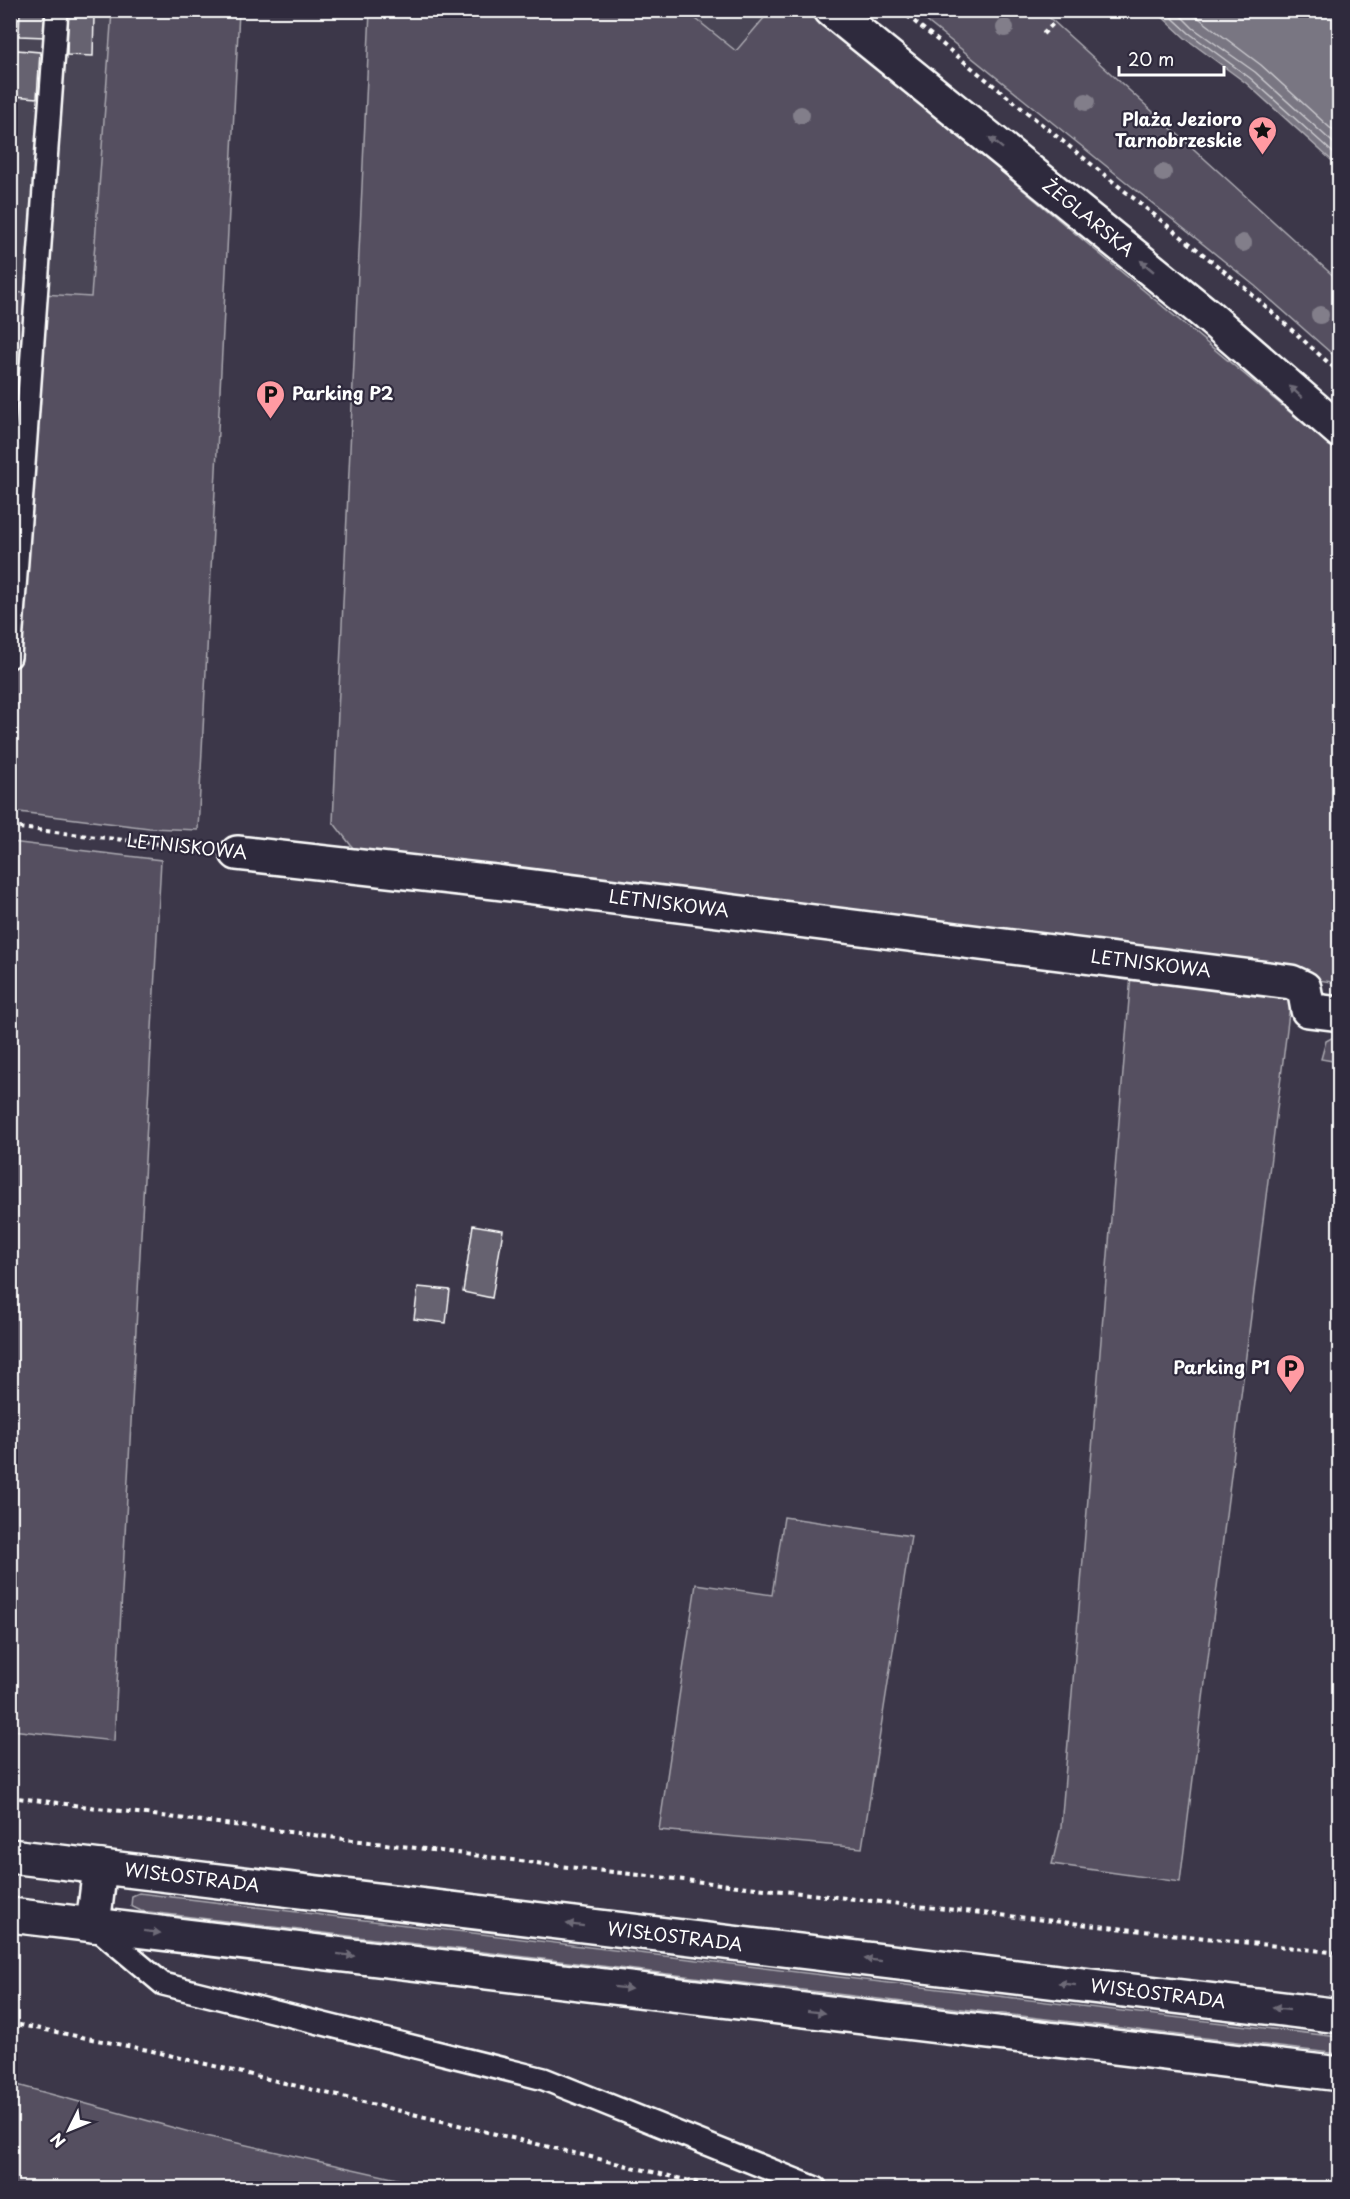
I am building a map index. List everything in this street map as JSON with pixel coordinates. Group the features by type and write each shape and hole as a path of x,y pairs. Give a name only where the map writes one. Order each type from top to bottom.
{"main road":[{"name":"ŻEGLARSKA","path":"831,10 1147,266 1340,431"},
{"name":"LETNISKOWA","path":"237,853 495,882 1291,982 1304,988 1324,1012"},
{"name":"WISŁOSTRADA","path":"10,1856 1340,2016"},
{"path":"93,1925 100,1867"},
{"path":"10,1916 1340,2074"}],"lane":[{"path":"10,657 57,10"},
{"path":"93,1925 163,1984 544,2079 816,2188"}],"path":[{"path":"900,10 1245,288 1340,373"},
{"path":"1043,34 1055,22"},
{"name":"LETNISKOWA","path":"10,827 237,853"},
{"path":"10,1797 568,1867 1340,1953"},
{"path":"10,2023 160,2053 719,2188"}],"shaded area":[{"path":"10,11 112,11 91,298 11,292"},
{"path":"112,11 239,11 198,830 149,828 11,811 10,292 91,297"},
{"path":"370,11 686,11 736,51 770,11 808,11 1339,453 1339,983 353,848 333,822"},
{"path":"686,11 770,11 736,51"},
{"path":"914,11 1042,11 1339,281 1339,360 1255,286"},
{"path":"11,842 161,860 114,1741 11,1730"},
{"path":"1131,975 1292,989 1180,1882 1052,1864 1061,1827"},
{"path":"1339,1034 1339,1062 1321,1059 1326,1041"},
{"path":"784,1517 911,1536 862,1848 659,1830 696,1584 772,1595"},
{"path":"139,1893 1339,2037 1339,2054 141,1911 131,1906 132,1896"},
{"path":"10,2083 193,2133 437,2188 11,2188"}],"water":[{"path":"1156,11 1339,11 1339,167 1246,83 1185,38"}],"building":[{"path":"20,10 46,10 45,37 19,36"},
{"path":"68,16 94,17 93,56 67,55"},
{"path":"17,50 40,52 37,98 14,96"},
{"path":"473,1225 503,1230 492,1298 463,1292"},
{"path":"418,1287 450,1290 446,1323 414,1319"}],"place":[{"name":"Plaża Jezioro Tarnobrzeskie","path":"1263,156"},
{"name":"Parking P2","path":"271,420"},
{"name":"Parking P1","path":"1291,1394"}]}
